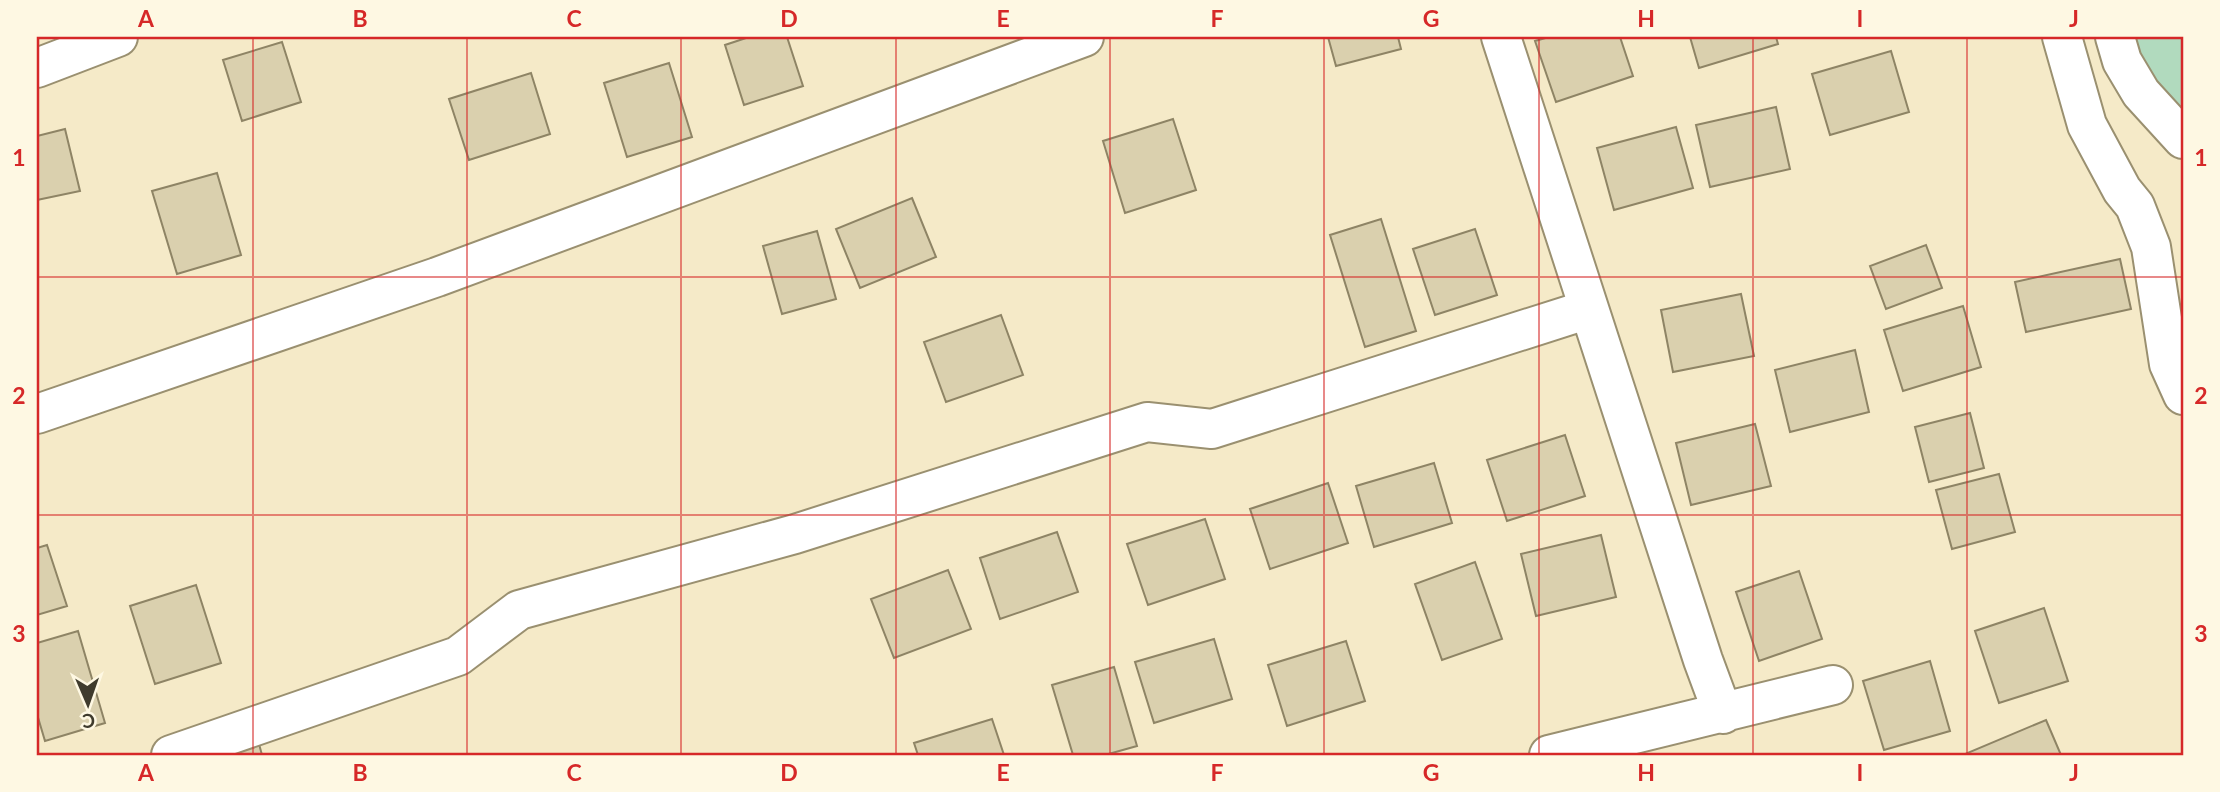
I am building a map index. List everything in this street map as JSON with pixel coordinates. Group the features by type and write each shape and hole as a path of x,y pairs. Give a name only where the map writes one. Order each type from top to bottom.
{"street":[{"path":"37,68 118,37"},
{"path":"37,414 437,277 1084,37"},
{"path":"1501,37 1703,660 1723,713"},
{"path":"2063,37 2087,125 2122,190 2136,206 2151,247 2169,364 2183,395"},
{"path":"2115,37 2122,61 2141,93 2183,139"},
{"path":"171,755 458,656 519,610 795,534 1147,422 1212,429 1589,309"},
{"path":"1549,755 1833,685"}],"green space":[{"path":"2132,37 2183,37 2183,122 2166,97"}],"building":[{"path":"749,37 787,37 803,86 744,105 725,45"},
{"path":"1328,37 1398,37 1401,49 1336,66"},
{"path":"1549,37 1620,37 1633,76 1556,102 1535,41"},
{"path":"1690,37 1776,37 1778,44 1699,68"},
{"path":"282,42 301,102 242,121 223,60"},
{"path":"1891,51 1909,112 1830,135 1812,74"},
{"path":"669,63 692,137 627,157 604,83"},
{"path":"531,73 550,134 469,160 449,99"},
{"path":"1776,107 1790,169 1710,187 1696,125"},
{"path":"1173,119 1196,190 1125,213 1103,141"},
{"path":"1676,127 1693,188 1614,210 1597,148"},
{"path":"65,129 80,191 37,200 37,136"},
{"path":"217,173 241,255 177,274 152,191"},
{"path":"912,198 936,257 860,288 836,229"},
{"path":"1381,219 1416,331 1365,347 1330,235"},
{"path":"1475,229 1497,295 1435,315 1413,249"},
{"path":"817,231 836,299 782,314 763,246"},
{"path":"1926,245 1942,288 1886,309 1870,266"},
{"path":"2120,259 2131,309 2026,332 2015,282"},
{"path":"1741,294 1754,356 1673,372 1661,310"},
{"path":"1963,306 1981,367 1903,391 1884,330"},
{"path":"1001,315 1023,375 946,402 924,342"},
{"path":"1855,350 1869,412 1790,432 1775,370"},
{"path":"1970,413 1984,468 1929,482 1915,427"},
{"path":"1755,424 1771,486 1691,505 1676,443"},
{"path":"1565,435 1585,496 1507,521 1487,460"},
{"path":"1434,463 1452,523 1374,547 1356,486"},
{"path":"1999,474 2015,532 1952,549 1936,490"},
{"path":"1328,483 1348,543 1270,569 1250,509"},
{"path":"1205,519 1225,579 1148,605 1127,544"},
{"path":"1057,532 1078,592 1000,619 980,558"},
{"path":"1601,535 1616,597 1536,616 1521,554"},
{"path":"47,545 67,606 37,615 37,548"},
{"path":"1475,562 1502,639 1442,660 1415,584"},
{"path":"948,570 971,629 894,658 871,599"},
{"path":"1799,571 1822,639 1759,661 1736,592"},
{"path":"196,585 221,663 155,684 130,606"},
{"path":"2044,608 2068,681 1999,703 1975,631"},
{"path":"78,631 105,723 45,741 37,714 37,643"},
{"path":"1214,639 1232,699 1154,723 1135,662"},
{"path":"1346,641 1365,701 1287,726 1268,665"},
{"path":"1930,661 1950,731 1884,750 1863,681"},
{"path":"1114,667 1137,746 1105,755 1073,755 1052,685"},
{"path":"992,719 1004,755 918,755 914,743"},
{"path":"2046,720 2061,755 1965,754"},
{"path":"259,744 262,755 223,755"}]}
